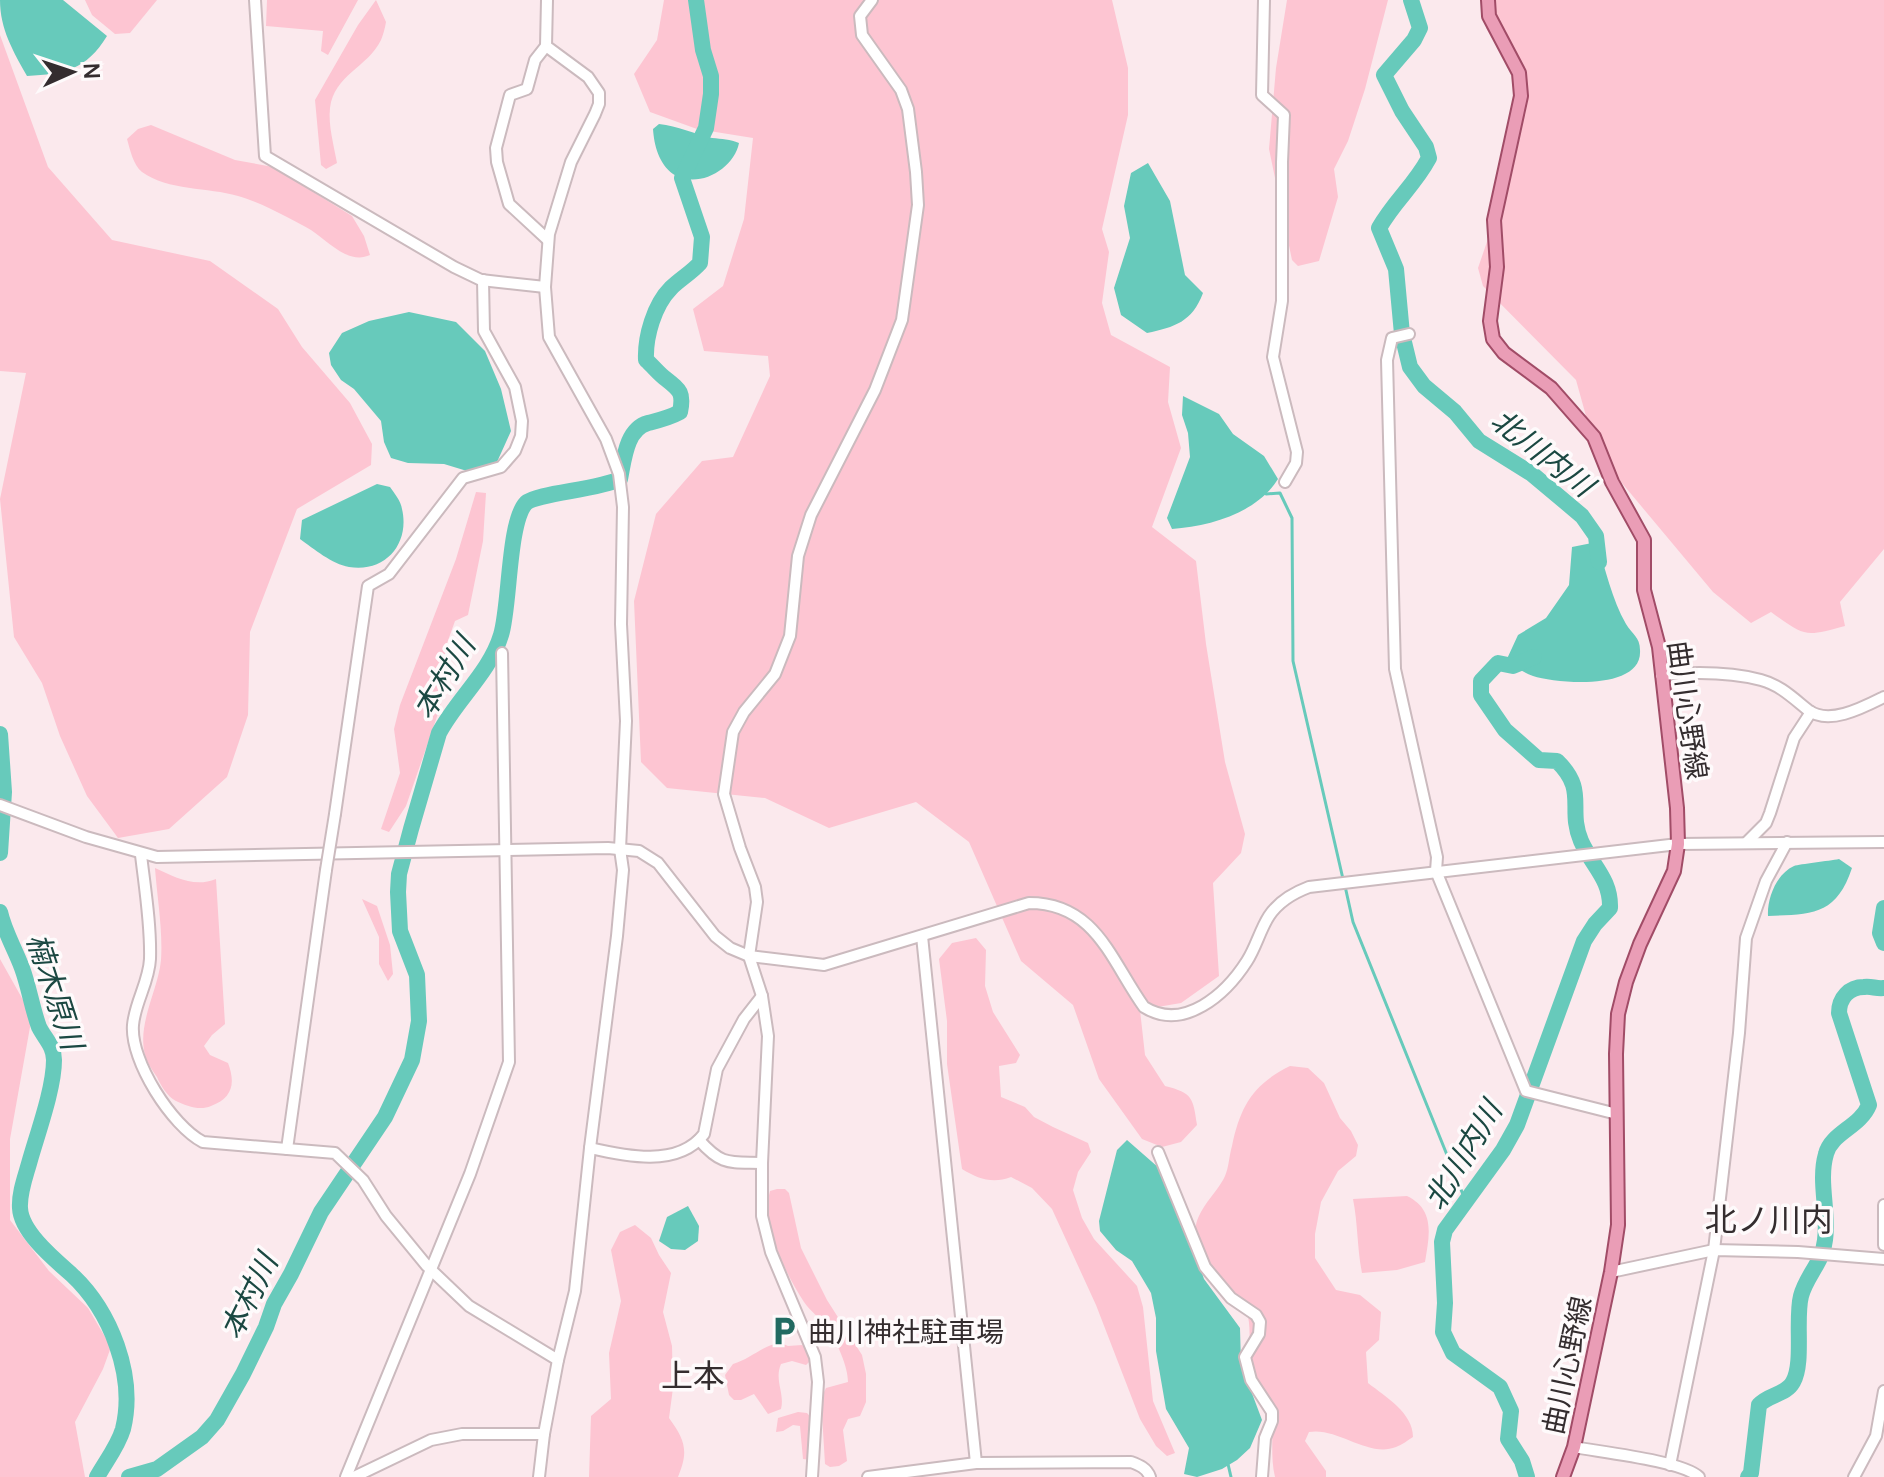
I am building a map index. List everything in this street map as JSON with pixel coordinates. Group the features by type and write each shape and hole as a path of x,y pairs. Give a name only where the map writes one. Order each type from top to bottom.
{"main road":[{"name":"曲川心野線","path":"1488,0 1489,16 1519,73 1521,96 1494,220 1497,267 1490,321 1493,339 1504,353 1551,388 1594,437 1612,482 1644,540 1644,590 1659,647 1673,762 1678,844 1674,871 1640,944 1618,1014 1618,1225 1574,1447 1563,1477"}],"street":[{"path":"255,0 265,156 440,259 483,280 545,287"},
{"path":"547,0 546,46 535,60 527,89 510,95 496,148 509,204 548,240"},
{"path":"812,1477 818,1382 815,1357 766,1237 761,1193 768,1036 762,996 749,956 757,902 755,887 724,794 733,732 744,712 768,684 785,652 795,612 798,556 811,515 885,367 902,320 918,205 916,172 908,109 901,90 862,35 860,16 872,0"},
{"path":"1264,0 1262,95 1284,115 1282,301 1273,357 1297,452 1296,463 1285,482"},
{"path":"539,1477 558,1360 575,1291 617,936 623,870 620,849 626,721 621,624 623,507 619,474 606,439 549,337 545,287 548,240 571,162 595,114 599,93 588,77 546,46"},
{"path":"287,1149 368,586 389,574 463,478 501,467 515,451 521,436 522,421 515,387 484,331 483,280"},
{"path":"1409,334 1392,338 1387,360 1395,669 1437,857 1436,871 1526,1091 1617,1114"},
{"path":"346,1477 470,1174 509,1062 502,653"},
{"path":"1661,675 1690,673 1760,679 1795,697 1811,712 1831,715 1858,710 1884,697"},
{"path":"1747,842 1766,823 1794,738 1811,712"},
{"path":"0,805 141,855 174,858 639,851 658,863 715,936 730,948 749,956 824,965 1029,903 1061,907 1086,922 1144,1007 1157,1015 1171,1017 1188,1014 1233,981 1249,959 1269,915 1292,893 1309,887 1678,844 1884,842"},
{"path":"1670,1465 1714,1250 1739,1033 1746,938 1766,881 1787,842"},
{"path":"141,855 150,962 133,1026 134,1047 158,1097 194,1137 203,1142 335,1153 363,1180 386,1216 431,1269 469,1306 558,1360"},
{"path":"922,936 976,1463"},
{"path":"590,1148 655,1158 699,1140 704,1134 717,1069 744,1019 762,996"},
{"path":"699,1140 713,1157 723,1161 762,1163"},
{"path":"1158,1152 1205,1267 1231,1298 1256,1315 1260,1322 1259,1334 1245,1357 1245,1363 1251,1380 1272,1412 1265,1438 1262,1477"},
{"path":"1884,1205 1884,1245"},
{"path":"1611,1272 1714,1250 1798,1252 1884,1259"},
{"path":"1854,1477 1876,1436 1884,1391"},
{"path":"354,1477 431,1440 462,1434 544,1434"},
{"path":"1574,1447 1670,1465 1692,1471 1699,1477"},
{"path":"868,1477 976,1463 1131,1462 1141,1466 1150,1477"}],"shaded area":[{"path":"0,0 63,0 107,36 91,56 73,68 53,74 27,76 5,30"},
{"path":"85,0 157,0 130,33 115,34 92,15"},
{"path":"267,0 358,0 328,55 321,51 323,31 266,26"},
{"path":"376,0 386,22 383,34 375,49 344,79 333,97 330,121 337,163 326,169 321,165 315,100"},
{"path":"664,0 1112,0 1128,68 1128,115 1102,229 1109,252 1102,303 1111,335 1170,367 1168,402 1181,448 1152,527 1196,561 1225,762 1245,834 1241,853 1213,883 1219,976 1181,1003 1140,1010 1145,1055 1165,1086 1186,1094 1192,1103 1197,1125 1181,1142 1162,1147 1142,1139 1099,1079 1073,1005 1021,961 969,842 916,802 829,828 765,798 667,788 641,762 634,601 656,514 702,461 733,457 770,376 768,356 704,351 693,309 723,286 744,219 753,138 697,129 650,112 634,74 657,40"},
{"path":"1287,0 1388,0 1365,89 1348,141 1334,169 1338,197 1319,261 1298,266 1292,260 1269,149 1276,68"},
{"path":"1485,0 1884,0 1884,549 1840,602 1845,626 1806,632 1771,612 1751,623 1713,592 1596,452 1576,380 1483,286 1478,268 1514,163 1526,95 1486,28"},
{"path":"0,35 48,167 112,240 210,261 278,309 302,347 350,403 372,444 371,465 297,509 250,632 248,715 227,777 169,829 118,838 87,796 60,736 42,683 14,637 0,499 26,373 0,371"},
{"path":"659,124 739,143 730,161 714,174 693,180 683,178 668,170 658,154 653,129"},
{"path":"151,125 235,160 273,167 352,216 364,236 370,255 354,257 346,254 311,230 247,199 152,178 139,169 127,139 138,129"},
{"path":"1148,163 1170,201 1185,275 1203,293 1194,311 1181,322 1147,333 1121,315 1114,288 1130,238 1124,206 1131,173"},
{"path":"409,312 456,322 485,351 501,389 511,431 497,462 467,471 444,464 408,463 391,458 384,442 381,421 354,389 341,380 331,365 329,353 342,333 369,321"},
{"path":"1183,396 1219,414 1233,434 1264,456 1278,479 1258,501 1232,516 1202,525 1172,529 1167,518 1190,457 1188,433 1182,415"},
{"path":"377,484 390,487 400,503 404,522 399,544 384,560 362,568 349,567 330,559 300,539 302,520"},
{"path":"476,492 486,493 483,541 468,615 455,621 446,646 441,705 406,806 389,832 381,829 400,773 394,729 400,705 456,559"},
{"path":"1597,542 1617,605 1639,642 1637,663 1628,672 1614,678 1579,682 1533,676 1506,661 1518,635 1546,618 1569,585 1572,547"},
{"path":"1839,859 1852,868 1846,884 1830,904 1810,913 1768,916 1774,888 1788,870 1797,865"},
{"path":"155,868 192,882 216,879 225,1024 204,1046 210,1055 228,1063 232,1084 224,1099 207,1107 189,1106 170,1096 145,1055 146,1019 161,960"},
{"path":"362,899 377,906 390,945 393,974 388,981 379,964 379,937"},
{"path":"976,938 986,950 985,986 993,1012 1020,1055 1016,1063 999,1066 1001,1097 1088,1143 1091,1152 1078,1172 1073,1190 1082,1218 1094,1239 1137,1286 1143,1307 1153,1401 1175,1453 1167,1456 1156,1446 1140,1419 1096,1305 1052,1209 1032,1188 1011,1177 986,1179 962,1169 947,1064 947,1021 939,959 952,943"},
{"path":"0,959 32,1016 10,1139 10,1220 49,1271 88,1308 111,1347 75,1422 85,1477 0,1477"},
{"path":"1290,1066 1308,1068 1324,1083 1340,1118 1358,1145 1356,1156 1338,1171 1321,1202 1315,1234 1315,1258 1336,1290 1360,1295 1381,1312 1379,1340 1366,1352 1368,1383 1404,1413 1413,1437 1398,1446 1375,1449 1331,1434 1309,1432 1305,1441 1326,1471 1326,1477 1275,1477 1271,1416 1253,1366 1246,1310 1204,1256 1196,1235 1201,1211 1226,1173 1244,1108 1257,1089"},
{"path":"1127,1140 1159,1168 1188,1232 1204,1279 1240,1328 1241,1364 1262,1420 1250,1448 1237,1460 1222,1469 1197,1477 1184,1474 1189,1448 1166,1409 1156,1351 1156,1318 1151,1293 1132,1261 1116,1250 1100,1231 1099,1221 1117,1150"},
{"path":"785,1189 789,1193 801,1248 827,1300 862,1355 866,1402 860,1416 848,1419 843,1430 847,1461 839,1466 825,1464 821,1398 826,1388 848,1382 846,1369 832,1335 804,1302 777,1248 768,1204 770,1191"},
{"path":"1407,1196 1423,1209 1426,1216 1429,1234 1425,1262 1397,1270 1362,1273 1353,1199"},
{"path":"688,1206 699,1226 698,1241 685,1250 671,1249 659,1241 667,1217"},
{"path":"635,1225 651,1238 671,1273 663,1312 672,1346 673,1388 669,1418 682,1439 683,1460 678,1477 589,1477 591,1416 611,1399 609,1353 621,1301 611,1250 620,1232"},
{"path":"781,1343 802,1345 809,1351 811,1360 806,1365 792,1361 781,1364 781,1409 768,1414 754,1394 734,1400 729,1395 725,1375 733,1364"},
{"path":"798,1412 807,1413 813,1420 811,1460 803,1459 800,1426 793,1425 776,1432 778,1418"}],"waterway":[{"name":"本村川","path":"129,1477 157,1469 202,1437 217,1420 243,1374 274,1304 321,1212 385,1117 412,1060 419,1021 417,975 400,931 399,874 439,733 489,661 501,635 520,513 532,500 620,479 627,446 635,432 641,426 680,412 680,392 646,360 646,351 649,332 660,303 671,288 700,263 702,237 682,178 706,128 711,94 711,76 703,50 696,0"},
{"name":"北川内川","path":"1411,0 1420,28 1414,40 1384,75 1402,111 1426,147 1429,158 1379,228 1396,269 1402,334 1410,367 1424,386 1455,412 1479,441 1532,474 1582,516 1596,536 1599,562"},
{"path":"1266,494 1280,493 1292,518 1293,661 1343,879"},
{"name":"北川内川","path":"1527,1477 1522,1461 1508,1439 1511,1411 1500,1387 1453,1353 1443,1332 1442,1242 1445,1230 1503,1150 1517,1125 1584,941 1610,908 1604,881 1585,850 1577,829 1575,791 1566,772 1557,761 1539,760 1505,730 1481,695 1481,681 1498,663 1513,666 1534,657"},
{"name":"楠木原川","path":"0,734 4,792 0,853"},
{"path":"1345,886 1353,922 1466,1202"},
{"path":"1884,908 1880,933 1884,943"},
{"name":"楠木原川","path":"0,912 24,975 39,1027 54,1055 49,1097 22,1190 22,1217 40,1244 98,1306 123,1366 126,1388 123,1429 97,1477"},
{"path":"1748,1477 1759,1405 1786,1390 1796,1374 1801,1296 1824,1248 1823,1175 1826,1154 1834,1141 1865,1113 1869,1105 1839,1013 1841,1003 1846,994 1854,989 1884,988"},
{"path":"1228,1464 1231,1477"}],"place":[{"name":"曲川神社駐車場","path":"784,1331"}],"district":[{"name":"北ノ川内","path":"1769,1219"},
{"name":"上本","path":"693,1375"}]}
